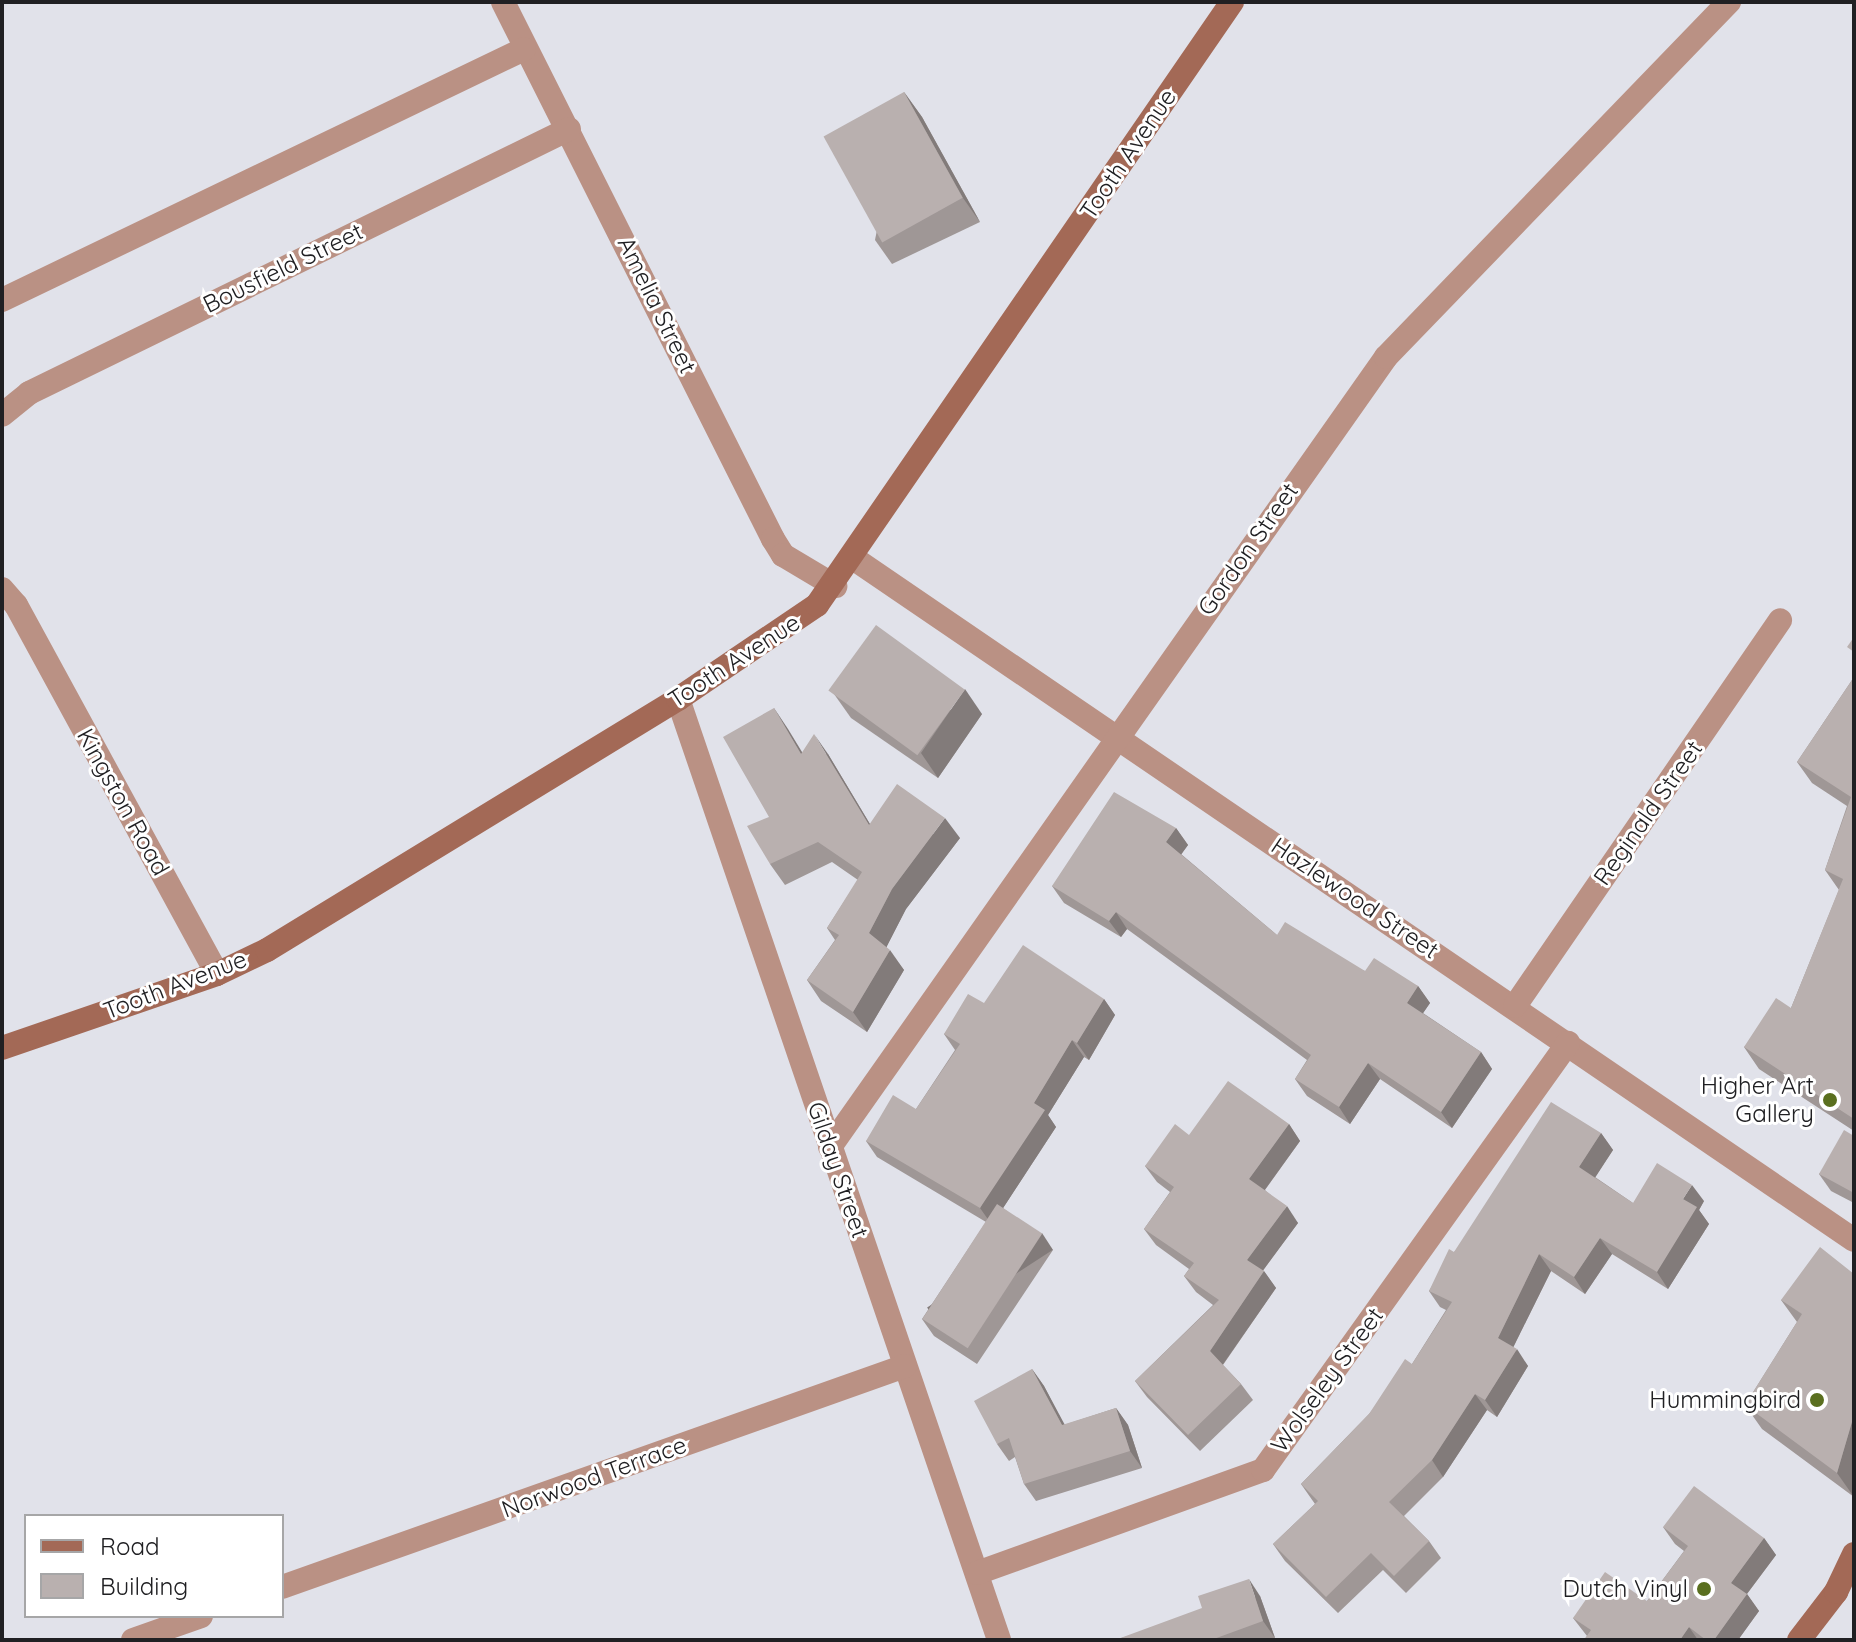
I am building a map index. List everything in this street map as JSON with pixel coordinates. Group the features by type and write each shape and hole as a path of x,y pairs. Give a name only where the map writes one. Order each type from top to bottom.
{"street":[{"name":"Amelia Street","path":"503,2 773,539 783,555 835,586"},
{"name":"Tooth Avenue","path":"2,1048 217,974 297,932 788,629 835,586 1232,2"},
{"name":"Gordon Street","path":"830,1147 1115,736 1386,357 1729,2"},
{"path":"2,300 524,49"},
{"name":"Bousfield Street","path":"2,415 29,393 569,129"},
{"name":"Hazlewood Street","path":"853,558 1515,1006 1854,1240"},
{"name":"Kingston Road","path":"2,589 30,631 217,974"},
{"name":"Kingston Road","path":"2,608 30,631"},
{"name":"Reginald Street","path":"1515,1006 1780,620"},
{"name":"Gilday Street","path":"678,699 999,1640"},
{"name":"Wolseley Street","path":"977,1573 1263,1470 1568,1043"},
{"name":"Norwood Terrace","path":"284,1586 905,1366"},
{"path":"1799,1640 1845,1588 1854,1554"},
{"path":"133,1640 195,1618"}],"building":[{"path":"904,92 963,198 882,242 824,137"},
{"path":"876,625 965,690 917,755 828,691"},
{"path":"1854,637 1854,652 1847,647"},
{"path":"1854,677 1854,1119 1744,1047 1776,998 1791,1008 1843,879 1825,870 1851,797 1797,762"},
{"path":"774,708 801,754 814,734 869,825 897,784 945,818 892,889 869,933 890,950 853,1012 807,980 839,935 827,928 862,872 818,842 770,864 747,826 769,817 723,737"},
{"path":"1114,792 1176,828 1166,842 1277,935 1285,922 1365,971 1374,958 1418,986 1407,1003 1481,1052 1441,1112 1368,1063 1339,1107 1295,1079 1311,1055 1116,912 1109,921 1052,886"},
{"path":"1023,945 1104,999 1077,1043 1072,1040 1034,1103 1045,1110 980,1208 866,1141 893,1095 916,1109 960,1044 944,1034 968,994 984,1003"},
{"path":"1228,1081 1289,1124 1249,1179 1287,1206 1247,1260 1264,1271 1210,1351 1241,1384 1188,1435 1135,1381 1219,1300 1184,1276 1194,1263 1144,1229 1174,1187 1145,1166 1175,1124 1189,1135"},
{"path":"1551,1102 1601,1133 1579,1167 1633,1203 1657,1163 1692,1185 1683,1199 1697,1207 1657,1272 1600,1238 1574,1277 1539,1254 1498,1338 1517,1349 1485,1400 1475,1394 1432,1460 1389,1502 1429,1541 1394,1576 1371,1553 1326,1597 1273,1544 1318,1501 1301,1484 1369,1414 1405,1359 1412,1364 1452,1302 1429,1291 1449,1249 1454,1252"},
{"path":"1844,1130 1854,1136 1854,1193 1819,1174"},
{"path":"997,1204 1042,1233 968,1348 922,1319"},
{"path":"1820,1247 1854,1274 1854,1415 1837,1473 1745,1405 1802,1314 1781,1300"},
{"path":"1032,1369 1062,1425 1116,1408 1130,1451 1024,1484 1009,1438 997,1444 974,1401"},
{"path":"1694,1486 1764,1538 1731,1583 1747,1594 1714,1640 1706,1640 1689,1627 1680,1640 1584,1640 1591,1630 1573,1618 1605,1572 1647,1601 1688,1546 1663,1527"},
{"path":"1249,1579 1263,1621 1211,1640 1115,1640 1202,1608 1198,1596"}],"place":[{"name":"Higher Art Gallery","path":"1830,1100"},
{"name":"Hummingbird","path":"1817,1400"},
{"name":"Dutch Vinyl","path":"1704,1589"}]}
